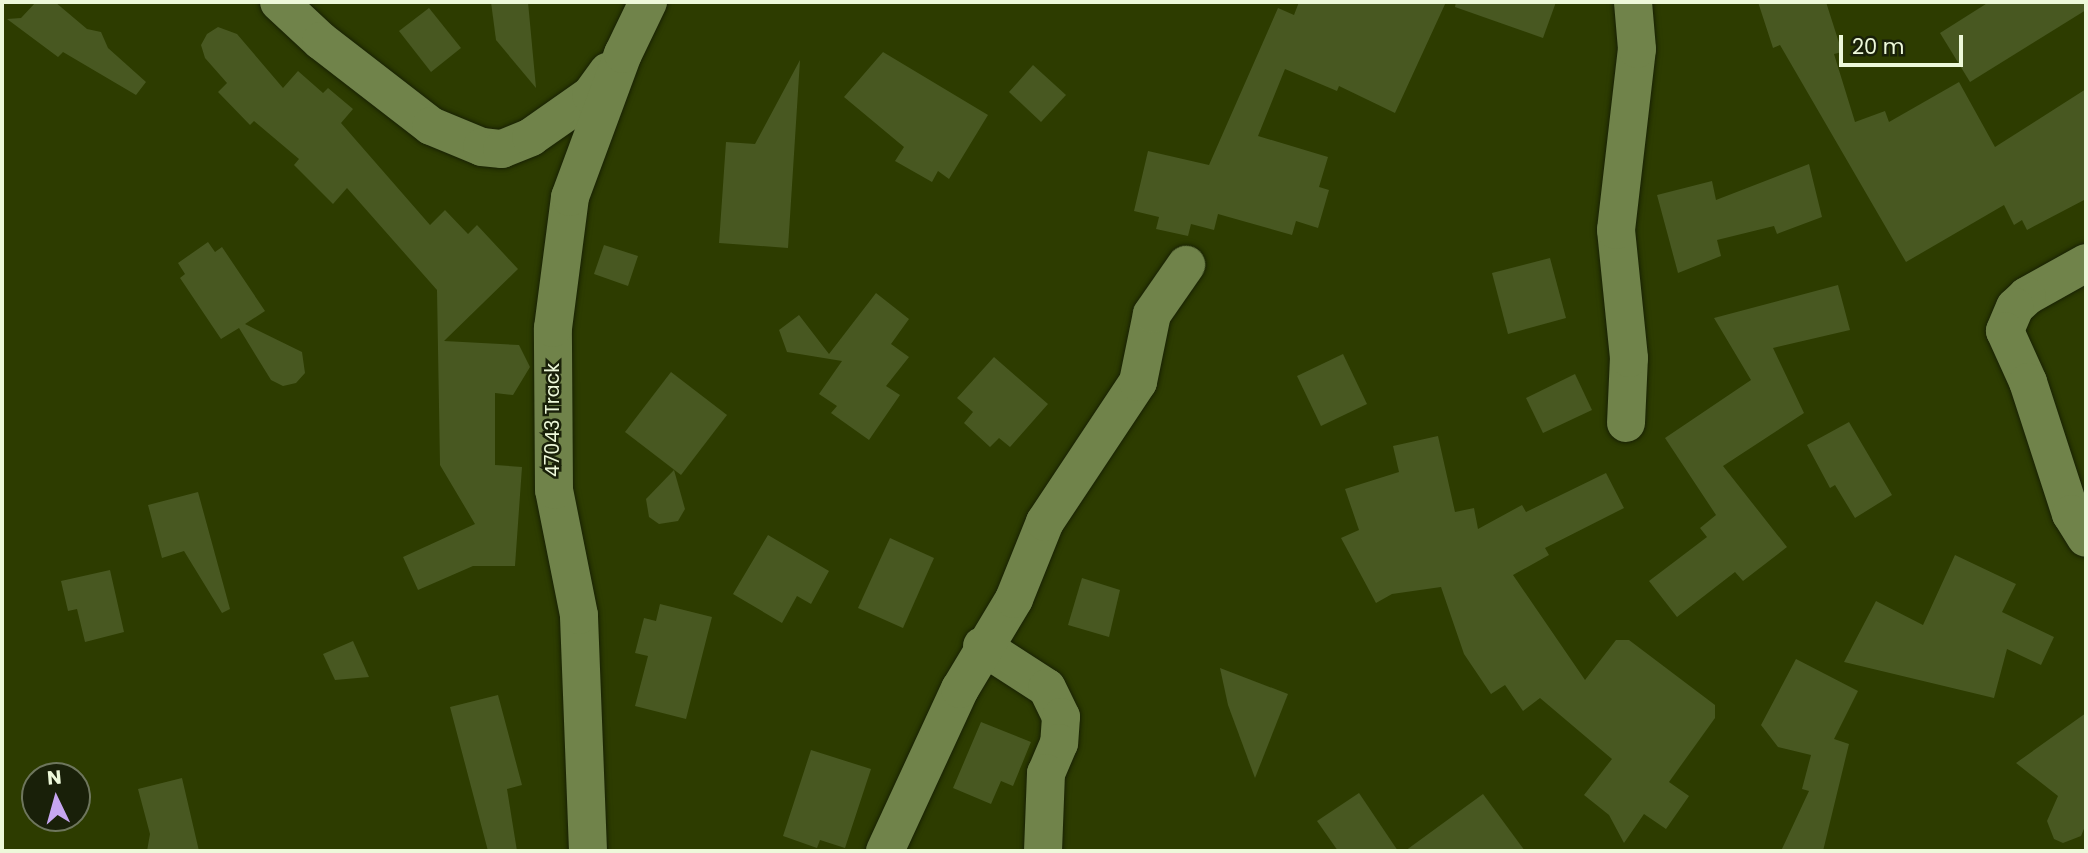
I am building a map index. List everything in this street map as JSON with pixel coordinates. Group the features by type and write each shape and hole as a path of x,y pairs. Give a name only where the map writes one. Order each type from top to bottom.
{"street":[{"path":"279,2 321,41 431,126 482,147 502,149 562,118 591,96 622,54"},
{"name":"47043 Track","path":"588,851 579,615 554,490 553,328 570,197 622,54 648,2"},
{"path":"1626,423 1629,358 1616,230 1637,50 1633,2"},
{"path":"2086,262 2028,296 2015,307 2005,331 2028,382 2071,514 2086,538"},
{"path":"885,851 982,646 1014,599 1045,522 1138,382 1152,314 1186,265"},
{"path":"982,646 1047,688 1061,718 1059,743 1046,772 1043,851"}],"building":[{"path":"36,2 55,2 87,29 101,32 108,48 146,82 136,95 63,52 58,57 7,19 21,18"},
{"path":"491,2 528,2 536,88 496,40"},
{"path":"1299,2 1446,2 1395,113 1339,86 1337,91 1285,69 1258,136 1328,157 1319,187 1329,190 1318,228 1296,221 1292,235 1218,214 1214,230 1191,224 1188,236 1156,229 1159,217 1134,211 1148,151 1209,165 1278,8 1294,15"},
{"path":"1456,2 1556,2 1543,38 1455,7"},
{"path":"1758,2 1826,2 1842,52 1834,54 1855,122 1885,111 1889,122 1959,82 1995,147 2086,89 2086,199 2027,230 2022,220 2014,225 2004,205 1906,262 1780,45 1773,48"},
{"path":"1989,2 2086,2 2086,10 1970,82 1940,33"},
{"path":"429,8 461,48 431,72 399,31"},
{"path":"218,27 237,34 283,88 298,71 323,93 328,88 353,109 341,123 430,225 445,210 468,234 477,225 518,269 444,341 519,345 530,367 513,395 495,393 495,465 522,467 515,566 473,566 418,590 403,557 475,524 440,465 437,290 347,188 333,204 294,165 299,159 254,121 250,125 218,92 227,83 205,58 201,45 207,34"},
{"path":"883,52 988,115 949,179 938,171 932,182 895,161 904,147 844,97"},
{"path":"800,60 788,248 719,243 726,142 755,144"},
{"path":"1033,65 1066,95 1041,122 1009,92"},
{"path":"1809,164 1822,217 1777,234 1774,226 1717,240 1721,256 1678,273 1657,195 1712,181 1716,200"},
{"path":"208,242 215,252 222,247 265,311 245,324 302,352 305,373 296,383 283,386 271,380 239,328 221,339 180,278 185,274 178,263"},
{"path":"604,245 638,256 628,286 594,274"},
{"path":"1550,258 1566,318 1508,334 1492,273"},
{"path":"1838,285 1850,330 1773,348 1804,413 1723,466 1787,547 1743,581 1735,572 1677,617 1649,581 1707,537 1700,528 1716,515 1665,438 1751,380 1714,318"},
{"path":"876,293 909,319 891,344 909,357 886,386 900,395 869,440 831,413 837,406 819,394 842,361 787,352 779,330 799,315 829,354"},
{"path":"1343,354 1367,404 1321,426 1297,376"},
{"path":"994,357 1048,404 1010,447 999,438 990,447 964,423 973,412 957,398"},
{"path":"671,372 727,415 681,475 625,432"},
{"path":"1575,374 1592,410 1543,433 1526,398"},
{"path":"1849,422 1892,495 1855,518 1835,485 1830,488 1807,445"},
{"path":"1438,436 1455,512 1474,508 1478,529 1522,505 1526,512 1606,473 1624,508 1545,548 1549,555 1513,575 1585,680 1616,640 1629,640 1715,705 1715,718 1669,782 1689,796 1666,829 1644,814 1624,843 1609,815 1584,795 1612,759 1540,698 1523,711 1505,685 1491,694 1464,654 1441,587 1392,594 1376,603 1341,538 1359,530 1345,489 1399,472 1393,446"},
{"path":"674,470 685,509 678,521 659,524 649,517 646,499"},
{"path":"198,492 230,609 222,613 184,551 162,558 148,505"},
{"path":"768,535 829,571 811,604 797,596 782,623 733,594"},
{"path":"890,538 934,558 903,628 858,608"},
{"path":"1955,555 2016,584 2002,612 2054,637 2041,665 2007,649 1994,698 1844,662 1876,601 1923,625"},
{"path":"110,570 124,632 85,642 77,609 68,611 61,581"},
{"path":"1082,578 1120,590 1109,637 1068,625"},
{"path":"660,604 712,617 686,719 635,706 648,656 635,653 644,618 656,621"},
{"path":"353,641 369,677 335,680 323,654"},
{"path":"1796,659 1858,691 1834,739 1849,744 1823,851 1781,851 1809,791 1802,789 1811,755 1778,747 1761,725"},
{"path":"1220,668 1288,694 1255,778 1228,705"},
{"path":"498,695 522,785 507,789 517,851 488,851 450,707"},
{"path":"2086,713 2086,824 2081,836 2063,843 2054,839 2047,821 2058,796 2016,763"},
{"path":"981,722 1031,742 1013,786 1001,781 991,804 953,788"},
{"path":"811,750 871,769 845,848 820,840 817,848 783,836"},
{"path":"182,778 199,851 147,851 150,834 138,789"},
{"path":"1359,793 1398,851 1338,851 1317,821"},
{"path":"1483,794 1525,851 1405,851"}]}
